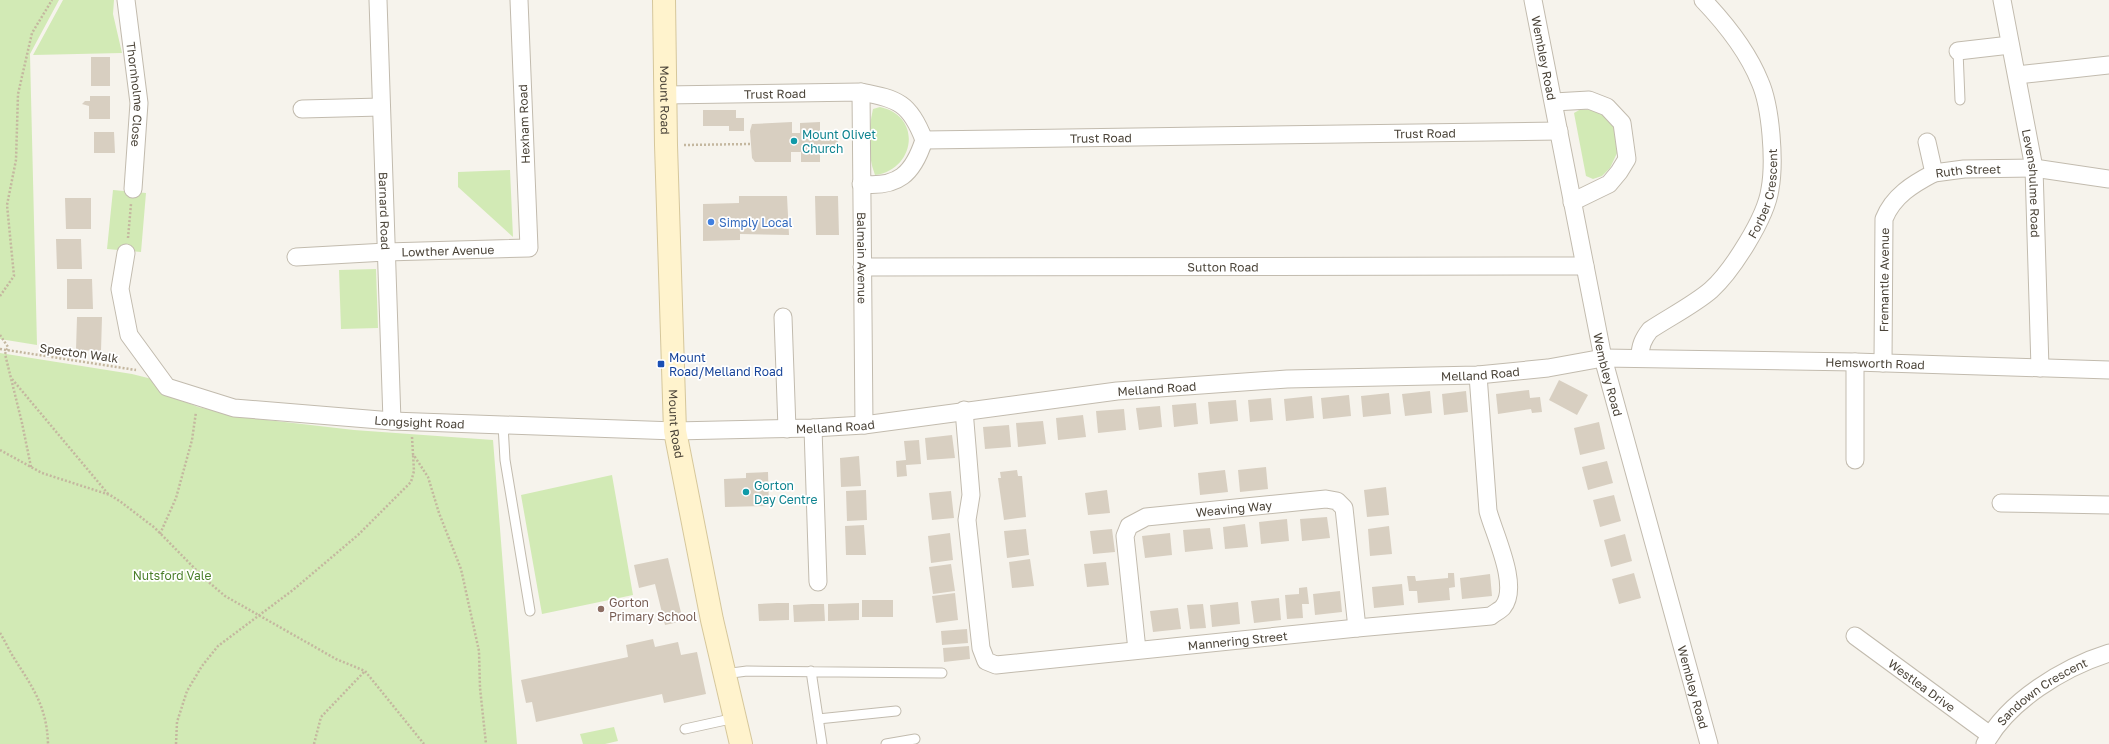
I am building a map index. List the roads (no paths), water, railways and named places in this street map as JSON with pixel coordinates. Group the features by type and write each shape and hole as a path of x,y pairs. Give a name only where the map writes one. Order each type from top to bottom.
{"main road":[{"name":"Mount Road","path":"664,0 666,146 675,431 699,559 741,744"}],"street":[{"name":"Thornholme Close","path":"126,0 139,103 133,190"},
{"name":"Barnard Road","path":"378,0 392,421"},
{"name":"Hexham Road","path":"519,0 529,248"},
{"name":"Wembley Road","path":"1533,0 1603,358 1709,744"},
{"name":"Forber Crescent","path":"1640,357 1640,349 1644,338 1650,330 1710,291 1732,267 1760,218 1770,190 1771,132 1760,82 1733,35 1703,0"},
{"name":"Levenshulme Road","path":"2002,0 2034,168 2040,368"},
{"path":"1958,51 2010,45"},
{"path":"2017,75 2109,65"},
{"name":"Trust Road","path":"665,95 861,92 888,97 907,108 918,125 924,140 1559,130"},
{"name":"Balmain Avenue","path":"861,92 864,425"},
{"path":"1554,102 1590,100 1607,108 1622,123 1626,159 1619,172 1609,184 1572,202"},
{"path":"302,109 381,107"},
{"path":"861,184 887,185 905,174 915,164 924,140"},
{"name":"Ruth Street","path":"1927,142 1934,173 1964,169 2034,168 2109,179"},
{"name":"Fremantle Avenue","path":"1883,363 1884,219 1888,208 1913,184 1934,173"},
{"name":"Lowther Avenue","path":"296,257 386,252 529,248"},
{"name":"Longsight Road","path":"126,253 120,289 129,335 155,373 167,386 200,397 234,408 392,421 675,431"},
{"name":"Sutton Road","path":"862,267 1585,266"},
{"path":"783,317 787,429"},
{"name":"Melland Road","path":"675,431 787,429 864,425 964,410 1125,390 1286,379 1478,375 1548,368 1603,358 1640,357"},
{"name":"Hemsworth Road","path":"1640,357 2109,370"},
{"path":"1855,362 1855,460"},
{"name":"Mannering Street","path":"964,410 971,496 967,520 981,648 986,661 996,665 1357,628 1491,616 1504,607 1508,594 1507,569 1502,549 1492,526 1488,511 1478,375"},
{"path":"813,428 818,582"},
{"name":"Weaving Way","path":"1137,650 1126,536 1129,526 1146,517 1224,509 1326,499 1337,501 1344,508 1357,628"},
{"path":"2001,503 2109,505"},
{"name":"Westlea Drive","path":"1855,636 1987,740"},
{"name":"Sandown Crescent","path":"1987,740 2009,713 2037,689 2063,672 2109,653"}],"lane":[{"path":"1958,51 1960,100"},
{"path":"503,425 505,460 530,611"},
{"path":"724,674 747,670 942,673"},
{"path":"811,671 822,744"},
{"path":"818,719 896,711"},
{"path":"685,730 735,718"},
{"path":"886,744 915,739"}],"place":[{"name":"Mount Olivet Church","path":"794,141"},
{"name":"Simply Local","path":"711,222"},
{"name":"Mount Road/Melland Road","path":"661,364"},
{"name":"Gorton Day Centre","path":"746,492"},
{"name":"Gorton Primary School","path":"601,609"}],"park label":[{"name":"Nutsford Vale","path":"172,575"}]}
